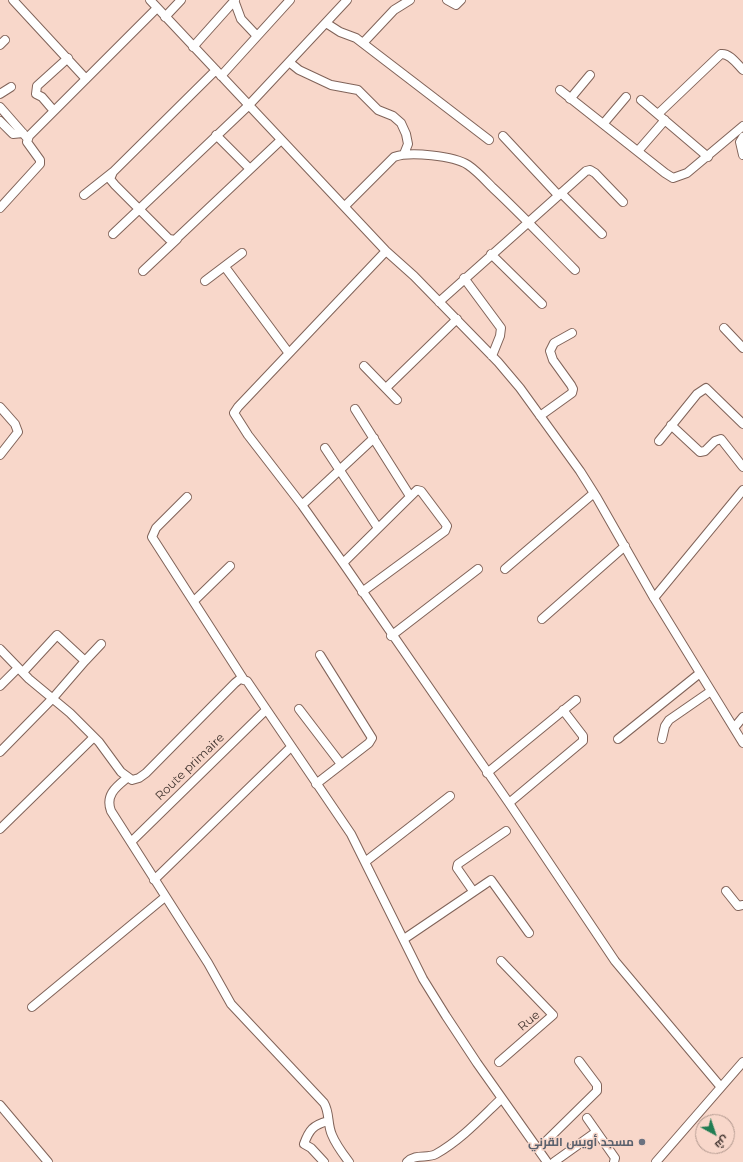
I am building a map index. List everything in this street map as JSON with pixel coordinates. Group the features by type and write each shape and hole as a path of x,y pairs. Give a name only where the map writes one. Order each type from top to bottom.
{"street":[{"path":"13,0 86,79"},
{"path":"150,0 248,106 345,206 386,251 457,320 492,356 520,388 594,493 654,598 743,743"},
{"path":"165,17 180,0"},
{"path":"193,47 234,0 241,19 257,36"},
{"path":"84,195 113,172 219,73 257,36 290,0"},
{"path":"113,234 248,106 347,0"},
{"path":"363,43 394,10 410,0"},
{"path":"447,0 456,5 461,0"},
{"path":"25,136 54,111 157,8"},
{"path":"326,23 340,32 356,38 363,43 489,140"},
{"path":"658,114 721,54 729,56 743,70"},
{"path":"54,111 42,97 36,94 37,86 68,58"},
{"path":"289,62 299,70 331,86 358,90 364,94 378,110 393,116 401,123 406,134 408,144 404,154"},
{"path":"570,99 590,74"},
{"path":"0,94 11,87"},
{"path":"560,90 673,178 687,173 708,157 743,126"},
{"path":"604,123 626,97"},
{"path":"641,100 708,157"},
{"path":"0,107 25,136 28,144 40,160 40,164 0,208"},
{"path":"638,151 665,120"},
{"path":"0,121 13,134 25,136"},
{"path":"216,135 250,169"},
{"path":"503,136 602,234"},
{"path":"743,137 740,142 743,155"},
{"path":"143,271 281,140"},
{"path":"345,206 394,157 404,154 447,158 470,166 575,270"},
{"path":"439,302 464,278 586,171 590,170 595,173 623,202"},
{"path":"113,172 110,177 113,182 140,210 172,241 179,237"},
{"path":"386,251 288,352 234,412 248,436 302,505 615,960 720,1086"},
{"path":"205,281 242,253"},
{"path":"491,254 542,304"},
{"path":"225,267 288,352"},
{"path":"464,278 501,328 500,336 492,356"},
{"path":"386,388 457,320"},
{"path":"724,328 743,348"},
{"path":"540,416 572,393 573,389 571,385 553,360 550,351 554,343 572,333"},
{"path":"364,366 398,400"},
{"path":"659,441 697,394 706,388 743,424"},
{"path":"0,407 15,424 18,432 0,455"},
{"path":"355,409 410,496"},
{"path":"671,425 700,452 705,451 715,441 721,439 743,467"},
{"path":"302,505 374,438"},
{"path":"325,448 378,528"},
{"path":"343,564 417,490 421,491 445,523 447,528 362,592"},
{"path":"654,598 743,490"},
{"path":"505,569 594,493"},
{"path":"187,498 156,528 152,537 195,600 244,680 250,684 316,784 343,821 424,979 446,1016 501,1099 547,1162"},
{"path":"542,618 625,546"},
{"path":"195,600 230,566"},
{"path":"391,636 478,569"},
{"path":"0,686 20,670 57,635 85,661"},
{"path":"0,752 101,644"},
{"path":"0,648 20,670 94,737 127,778 132,780 139,778 146,773 234,683 244,680"},
{"path":"316,784 369,743 372,738 320,655"},
{"path":"618,738 700,673"},
{"path":"662,739 665,726 669,720 711,691"},
{"path":"486,773 576,700"},
{"path":"299,709 341,764"},
{"name":"Route primaire","path":"131,842 266,710"},
{"path":"509,804 583,741 583,736 563,710"},
{"path":"734,728 743,717"},
{"path":"0,828 94,737"},
{"path":"154,880 291,747"},
{"path":"127,778 110,796 108,802 111,810 231,1004 329,1110 328,1121 333,1136 349,1162"},
{"path":"365,862 450,796"},
{"path":"473,891 457,868 458,864 506,831"},
{"path":"404,940 489,880 494,882 528,933"},
{"path":"726,891 738,906 743,905"},
{"path":"32,1007 165,897"},
{"name":"Rue","path":"499,1062 529,1037 553,1014 501,961"},
{"path":"538,1149 598,1091 597,1085 579,1060"},
{"path":"656,1162 720,1086 743,1062"},
{"path":"407,1162 414,1157 427,1157 437,1153 469,1129 501,1099"},
{"path":"0,1105 48,1162"},
{"path":"587,1118 615,1158 614,1162"},
{"path":"324,1162 311,1148 304,1144 308,1134 317,1124 328,1121"},
{"path":"554,1162 596,1132"}],"place":[{"name":"مسجد أويس القرني","path":"642,1142"}]}
